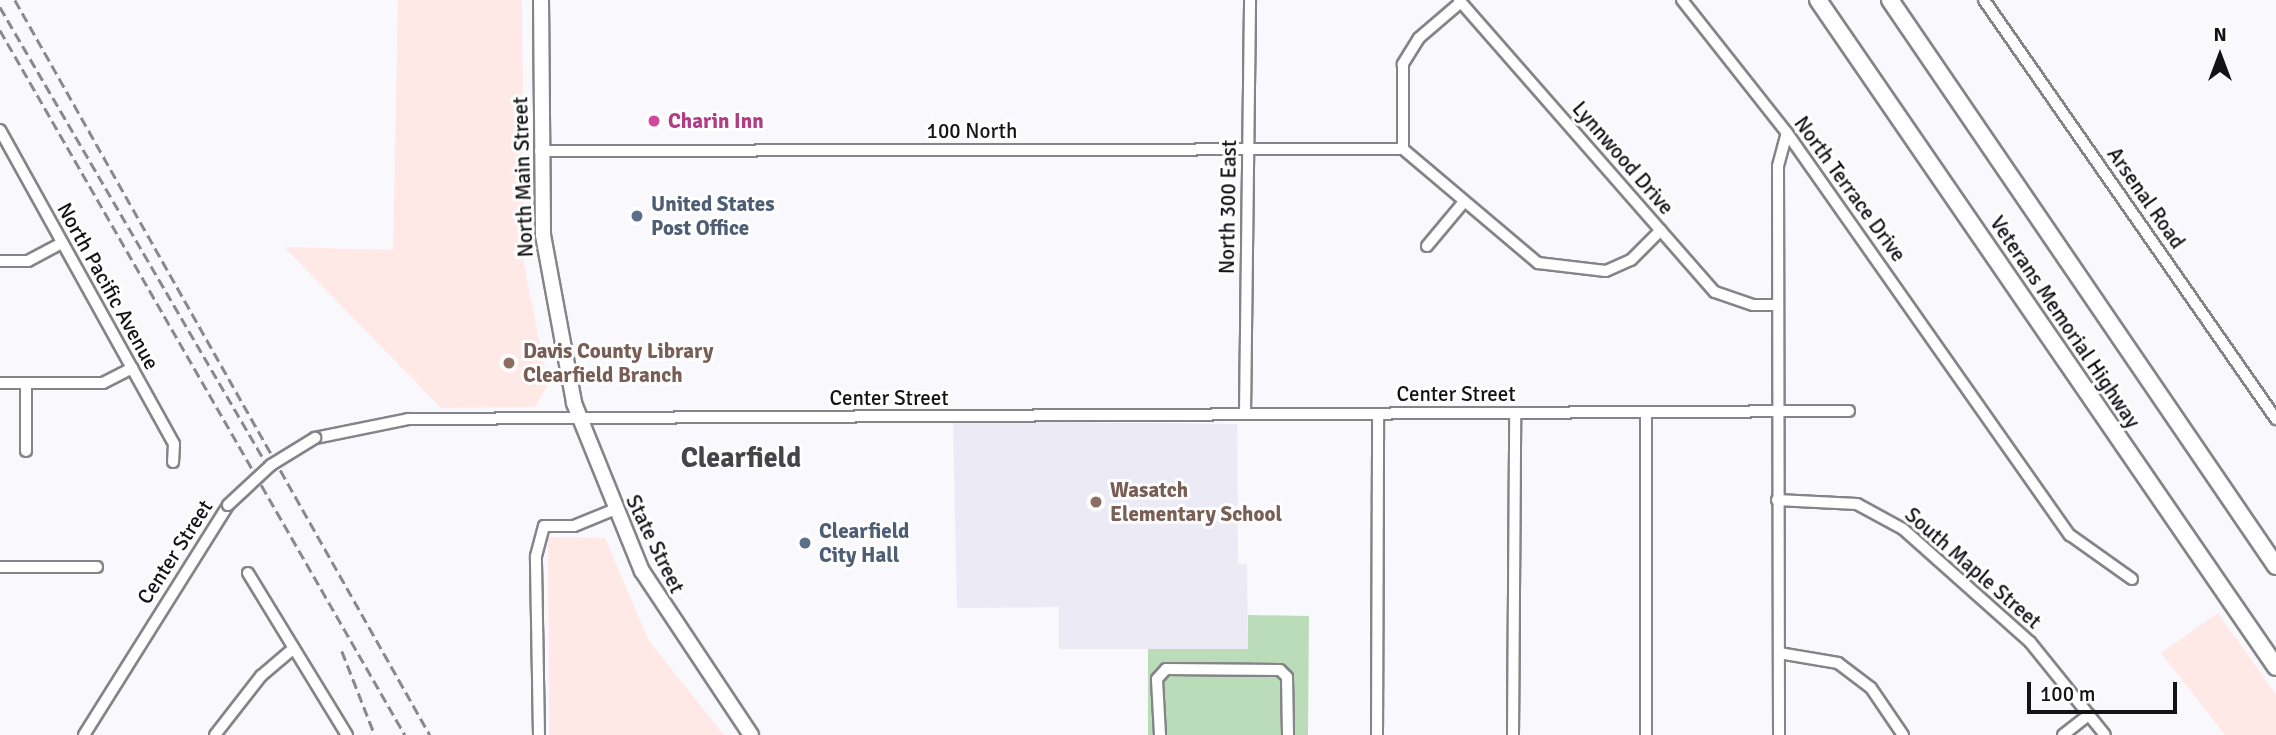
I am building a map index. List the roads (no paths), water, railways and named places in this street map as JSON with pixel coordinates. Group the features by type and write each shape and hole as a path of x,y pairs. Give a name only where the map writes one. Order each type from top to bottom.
{"highway":[{"name":"Veterans Memorial Highway","path":"1818,0 2276,667"},
{"name":"Veterans Memorial Highway","path":"1890,0 2276,566"}],"main road":[{"name":"North Main Street","path":"541,0 540,151 545,256 561,352"},
{"name":"State Street","path":"561,352 579,419 613,510 670,620 751,735"}],"street":[{"name":"North 300 East","path":"1245,415 1250,0"},
{"name":"North Terrace Drive","path":"1682,0 1787,133 2070,535 2132,579"},
{"name":"Arsenal Road","path":"1983,0 2276,419"},
{"path":"1460,1 1419,38 1403,64 1403,149 1462,203 1538,263 1568,270 1606,271 1631,260 1661,230"},
{"name":"Lynnwood Drive","path":"1460,1 1715,292 1753,305 1778,305"},
{"name":"North Pacific Avenue","path":"0,130 174,444 173,463"},
{"path":"1779,735 1778,166 1787,133"},
{"name":"100 North","path":"540,151 1403,149"},
{"path":"1427,246 1462,203"},
{"path":"0,261 28,261 62,243"},
{"path":"0,383 103,383 132,368"},
{"path":"26,383 26,451"},
{"name":"Center Street","path":"83,735 228,505 271,465 315,438 408,419 1849,411"},
{"path":"1646,412 1646,735"},
{"path":"1513,735 1515,413"},
{"path":"1377,735 1378,414"},
{"name":"South Maple Street","path":"1777,500 1857,504 1903,529 2030,642 2105,735"},
{"path":"539,735 536,556 544,526 574,526 613,510"},
{"path":"0,567 97,567"},
{"path":"248,573 347,735"},
{"path":"215,735 261,676 294,648"},
{"path":"1779,653 1838,663 1871,688 1903,735"},
{"path":"1160,735 1157,679 1167,669 1280,670 1287,677 1288,735"},
{"path":"2063,735 2090,715"}],"railway":[{"path":"15,0 430,735"},
{"path":"0,7 266,463"},
{"path":"0,30 405,735"},
{"path":"342,651 375,735"}],"place":[{"name":"Charin Inn","path":"654,121"},
{"name":"United States Post Office","path":"637,216"},
{"name":"Davis County Library Clearfield Branch","path":"509,363"},
{"name":"Wasatch Elementary School","path":"1096,502"},
{"name":"Clearfield City Hall","path":"805,543"}],"district":[{"name":"Clearfield","path":"741,458"}]}
